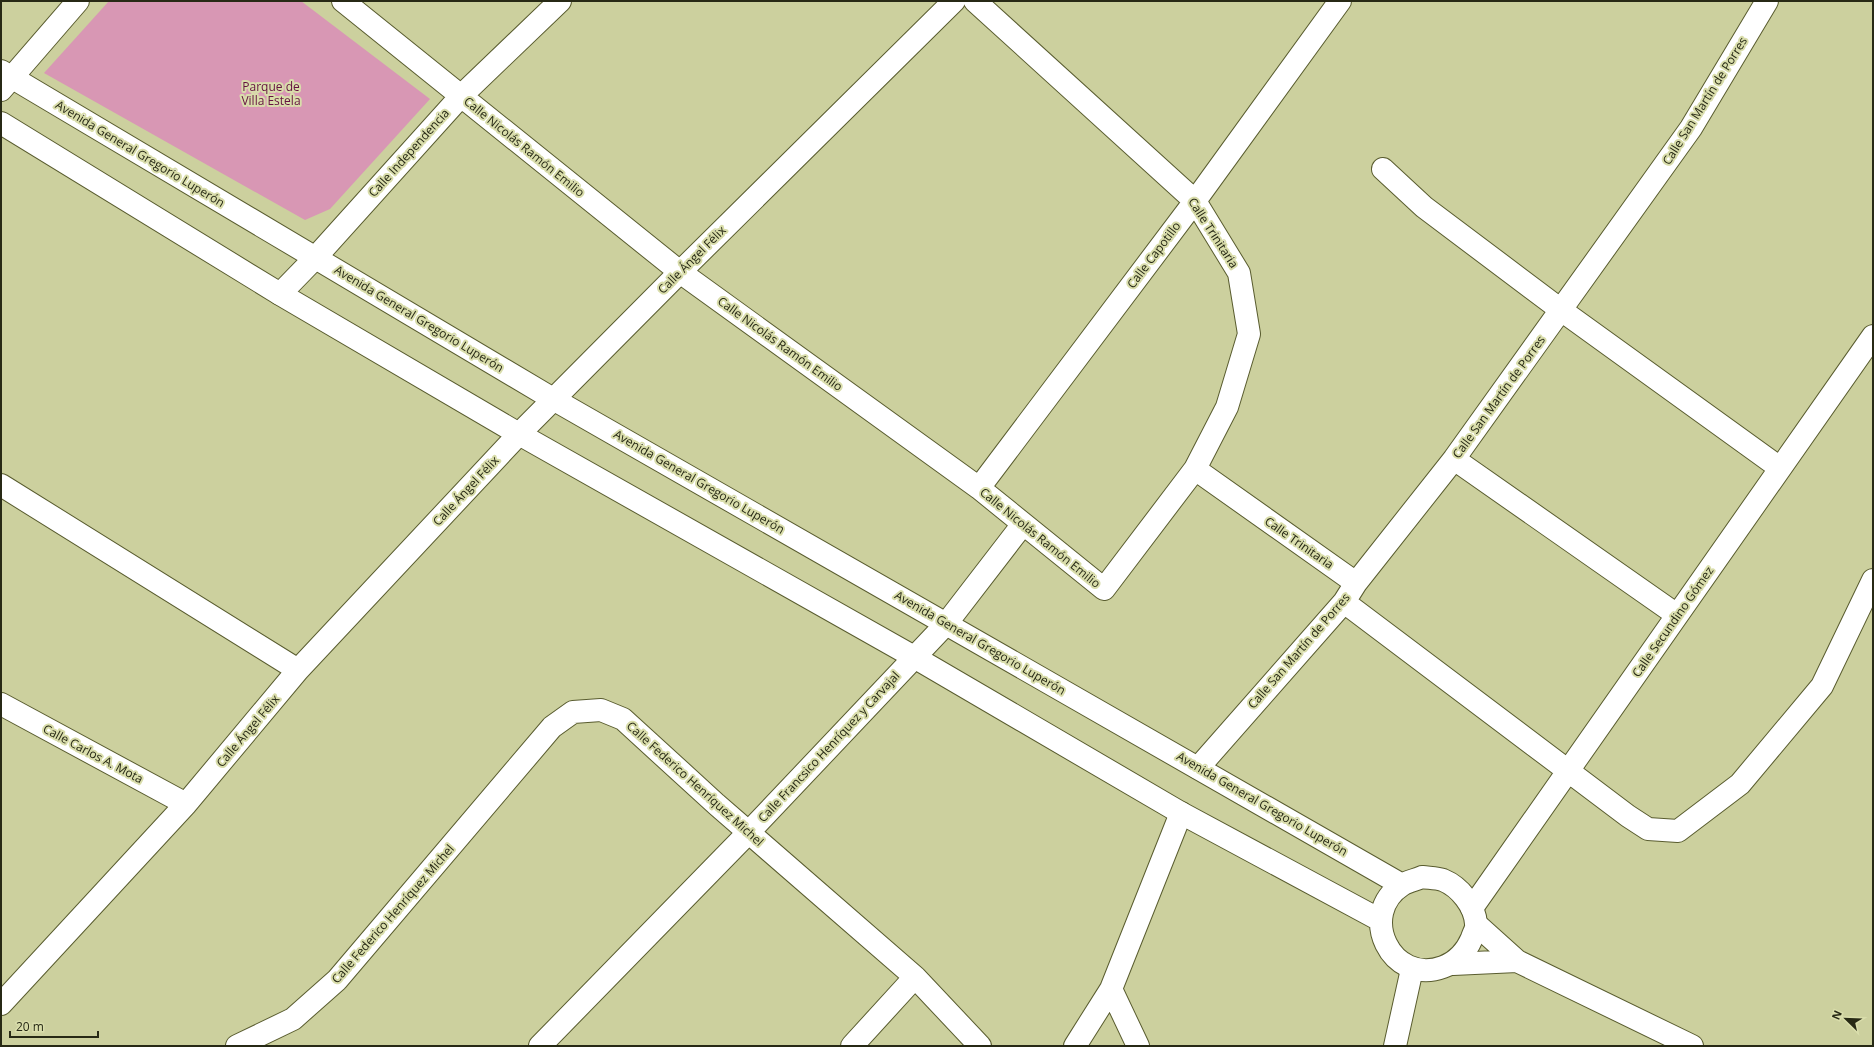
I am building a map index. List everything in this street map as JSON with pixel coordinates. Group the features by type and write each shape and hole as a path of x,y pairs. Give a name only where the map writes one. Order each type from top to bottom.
{"street":[{"path":"5,79 78,1"},
{"name":"Calle Nicolás Ramón Emilio","path":"342,1 680,272 979,488 1104,589 1195,469"},
{"name":"Calle Independencia","path":"280,294 315,258 461,96 560,1"},
{"name":"Calle Ángel Félix","path":"1,1004 186,804 298,670 519,434 680,272 954,1"},
{"name":"Calle Trinitaria","path":"976,1 1195,200 1239,273 1249,334 1227,407 1195,469 1356,583"},
{"name":"Calle Capotillo","path":"979,488 1195,200 1340,1"},
{"name":"Calle San Martín de Porres","path":"1198,768 1344,602 1356,583 1454,459 1691,128 1767,1"},
{"name":"Avenida General Gregorio Luperón","path":"5,79 554,398 1402,885"},
{"path":"1,123 280,294 519,434 914,657 1181,813 1380,920"},
{"path":"1383,169 1424,207 1561,310 1780,468"},
{"name":"Calle Secundino Gómez","path":"1474,917 1569,770 1873,336"},
{"path":"1454,459 1677,615"},
{"path":"1,485 298,670"},
{"name":"Calle Francsico Henríquez y Carvajal","path":"540,1046 749,832 946,624 1023,524"},
{"path":"1344,602 1569,770 1628,816 1648,829 1678,831 1740,784 1822,686 1873,580"},
{"name":"Calle Carlos A. Mota","path":"1,704 186,804"},
{"name":"Calle Federico Henríquez Michel","path":"237,1046 293,1019 337,980 552,727 573,712 601,710 623,719 749,832 915,977 980,1046"},
{"path":"1075,1046 1111,989 1181,813"},
{"path":"1517,961 1453,964 1433,971 1412,969 1394,958 1383,940 1380,920 1388,900 1402,885 1422,878 1443,880 1461,891 1474,917 1517,961 1692,1046"},
{"path":"1453,964 1468,949 1474,917"},
{"path":"1395,1046 1412,969"},
{"path":"852,1046 915,977"},
{"path":"1111,989 1138,1046"}],"green space":[{"name":"Parque de Villa Estela","path":"109,1 301,1 430,99 330,209 305,220 44,73"}]}
